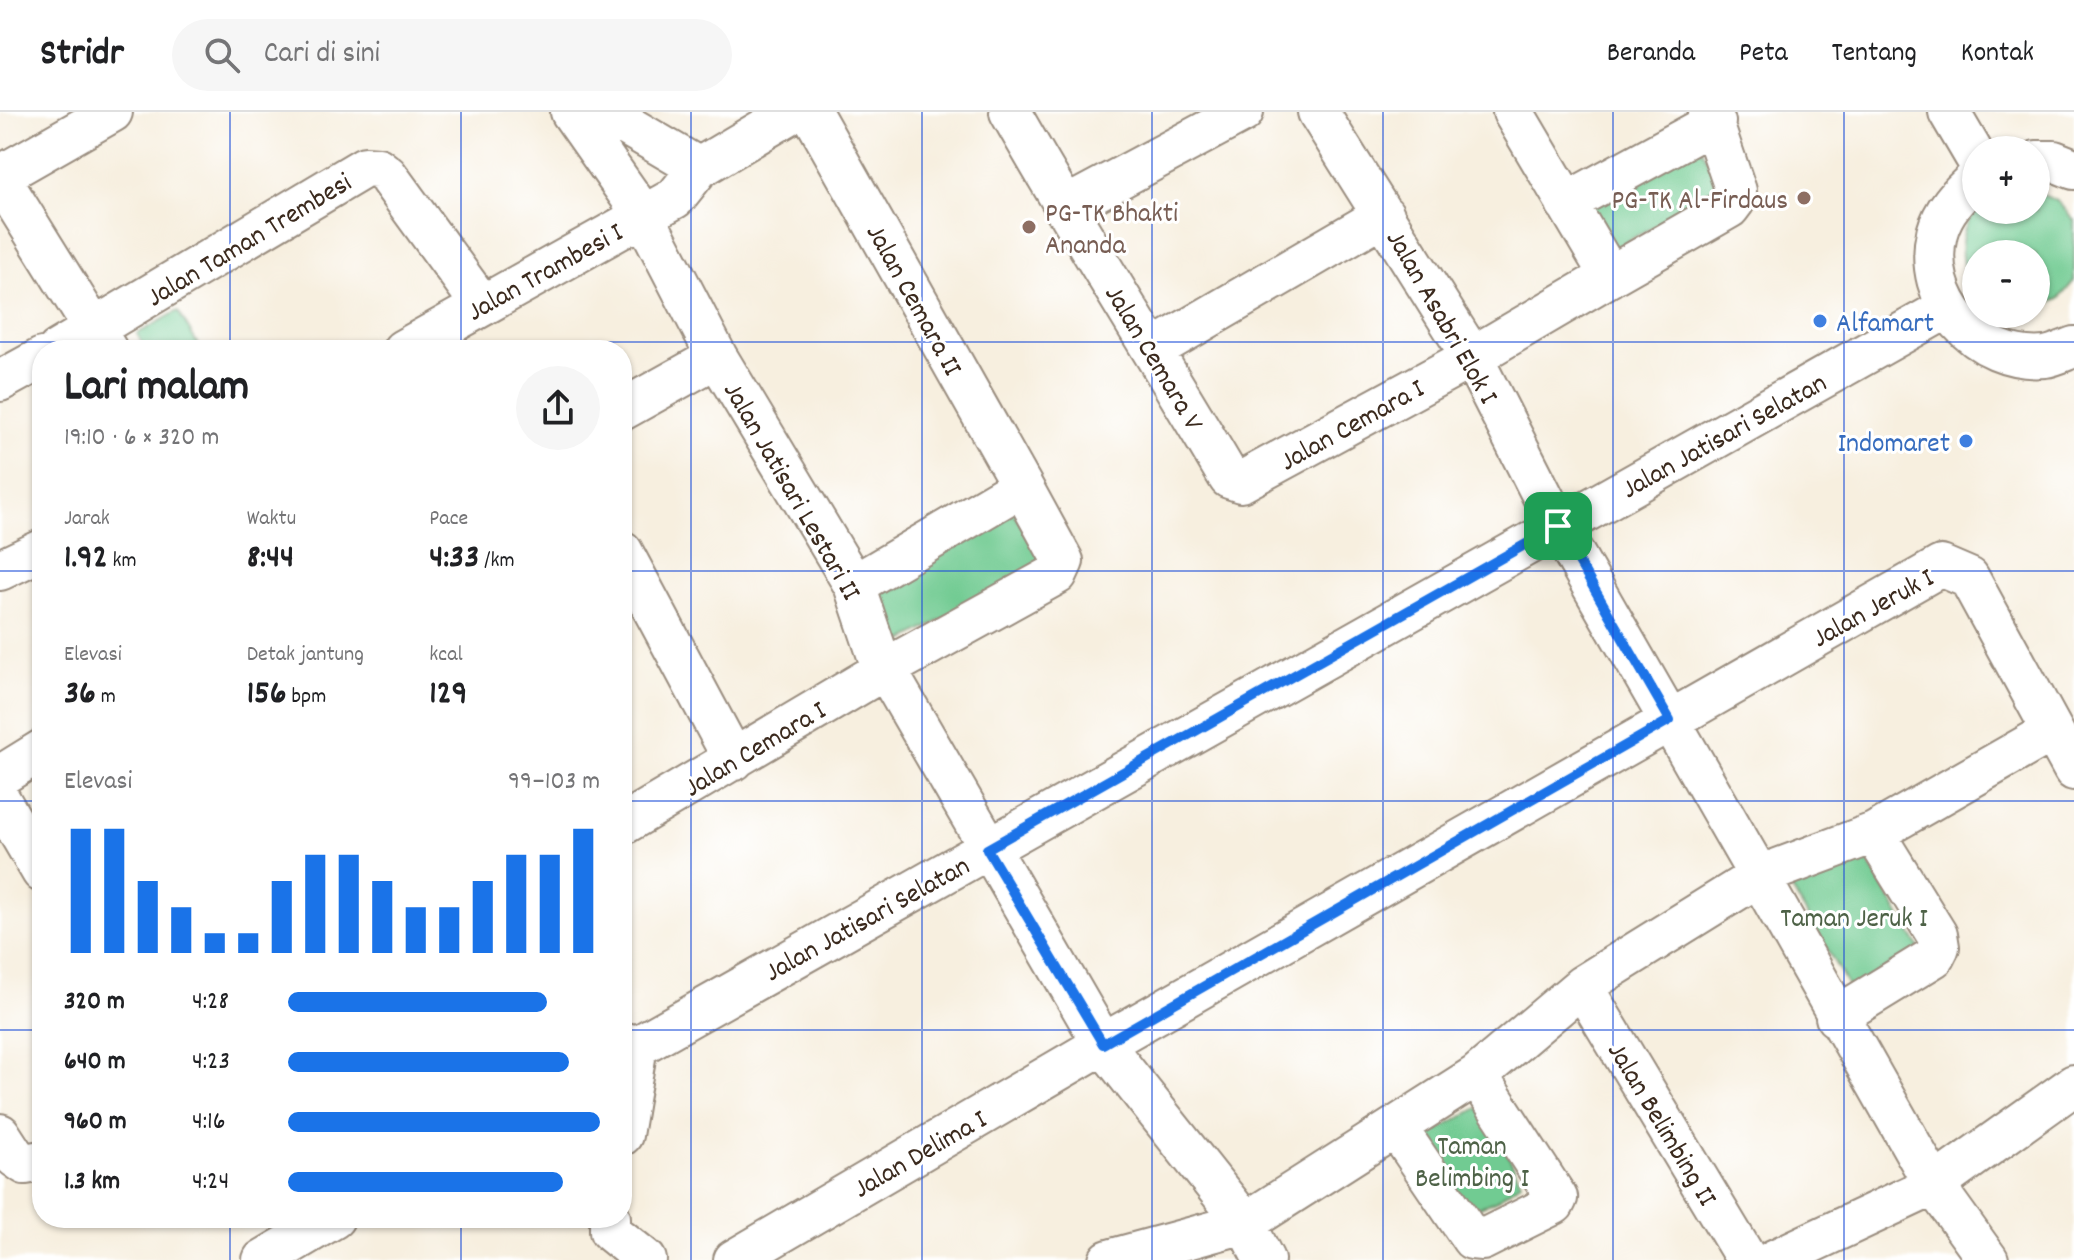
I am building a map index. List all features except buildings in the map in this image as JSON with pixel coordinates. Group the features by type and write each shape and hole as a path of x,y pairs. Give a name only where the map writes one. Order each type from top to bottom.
{"street":[{"path":"102,340 0,177 112,112"},
{"name":"Jalan Jatisari Lestari II","path":"571,112 644,216 717,357 854,585 885,669 1103,1044 1245,1223 1264,1260"},
{"path":"604,112 699,168"},
{"path":"644,216 675,198 699,168 793,112"},
{"name":"Jalan Cemara II","path":"811,112 1063,561 1057,574 885,669"},
{"name":"Jalan Cemara V","path":"1010,112 1064,208 1154,349 1229,478"},
{"path":"1064,208 1243,112"},
{"name":"Jalan Asabri Elok I","path":"1318,112 1472,357 1558,526 1759,876 1836,1017 1934,1185 1988,1260"},
{"path":"1513,112 1610,276"},
{"path":"1949,112 1963,136"},
{"path":"1566,203 1712,117"},
{"name":"Jalan Cemara I","path":"1229,478 1246,481 1472,357 1729,208 1735,200 1736,191 1712,117"},
{"path":"2050,161 2074,169"},
{"name":"Jalan Taman Trembesi","path":"102,340 365,167 372,166 387,175 481,304"},
{"path":"1962,190 1954,197 1937,232 1935,271 1947,308 1973,337 2007,354 2046,357 2074,347"},
{"path":"1154,349 1384,215"},
{"name":"Jalan Trambesi I","path":"420,340 644,216"},
{"name":"Jalan Jatisari Selatan","path":"632,1045 987,849 1947,308"},
{"path":"632,404 717,357"},
{"path":"0,381 32,363"},
{"path":"854,585 1022,486"},
{"path":"0,570 32,555"},
{"name":"Jalan Jeruk I","path":"1670,720 1941,566 1969,578 2074,770"},
{"path":"633,597 734,760"},
{"name":"Jalan Cemara I","path":"632,819 885,669"},
{"name":"Jalan Delima I","path":"734,1260 1103,1044 1670,720"},
{"path":"1109,1260 1245,1223 1477,1075 1582,986 1759,876 1874,833 2051,732"},
{"path":"0,776 32,756"},
{"path":"0,800 32,855"},
{"path":"1836,1017 1934,957 1939,947 1937,935 1874,833"},
{"name":"Jalan Belimbing II","path":"1582,986 1747,1260"},
{"path":"1396,1127 1472,1239 1482,1240 1554,1204 1557,1198 1477,1075"},
{"path":"1774,1260 1934,1185 2074,1085"},
{"path":"276,1252 317,1228"},
{"path":"610,1228 646,1260"}],"green space":[{"path":"1694,136 1723,188 1611,250 1582,197"},
{"path":"2050,198 2057,201 2074,220 2074,281 2059,299 2050,303 2050,240 1962,240 1967,224 2050,224"},
{"path":"178,311 195,340 140,340 137,334"},
{"path":"1014,512 1043,564 900,643 871,591"},
{"name":"Taman Jeruk I","path":"1858,844 1919,948 1850,989 1789,884"},
{"name":"Taman Belimbing I","path":"1478,1108 1502,1142 1521,1182 1495,1201 1470,1211 1422,1139"}],"place":[{"name":"PG-TK Al-Firdaus","path":"1804,198"},
{"name":"PG-TK Bhakti Ananda","path":"1029,227"},
{"name":"Alfamart","path":"1820,321"},
{"name":"Indomaret","path":"1966,441"}],"route":[{"path":"1558,526 1670,720 1103,1044 987,849 1558,526"}]}
